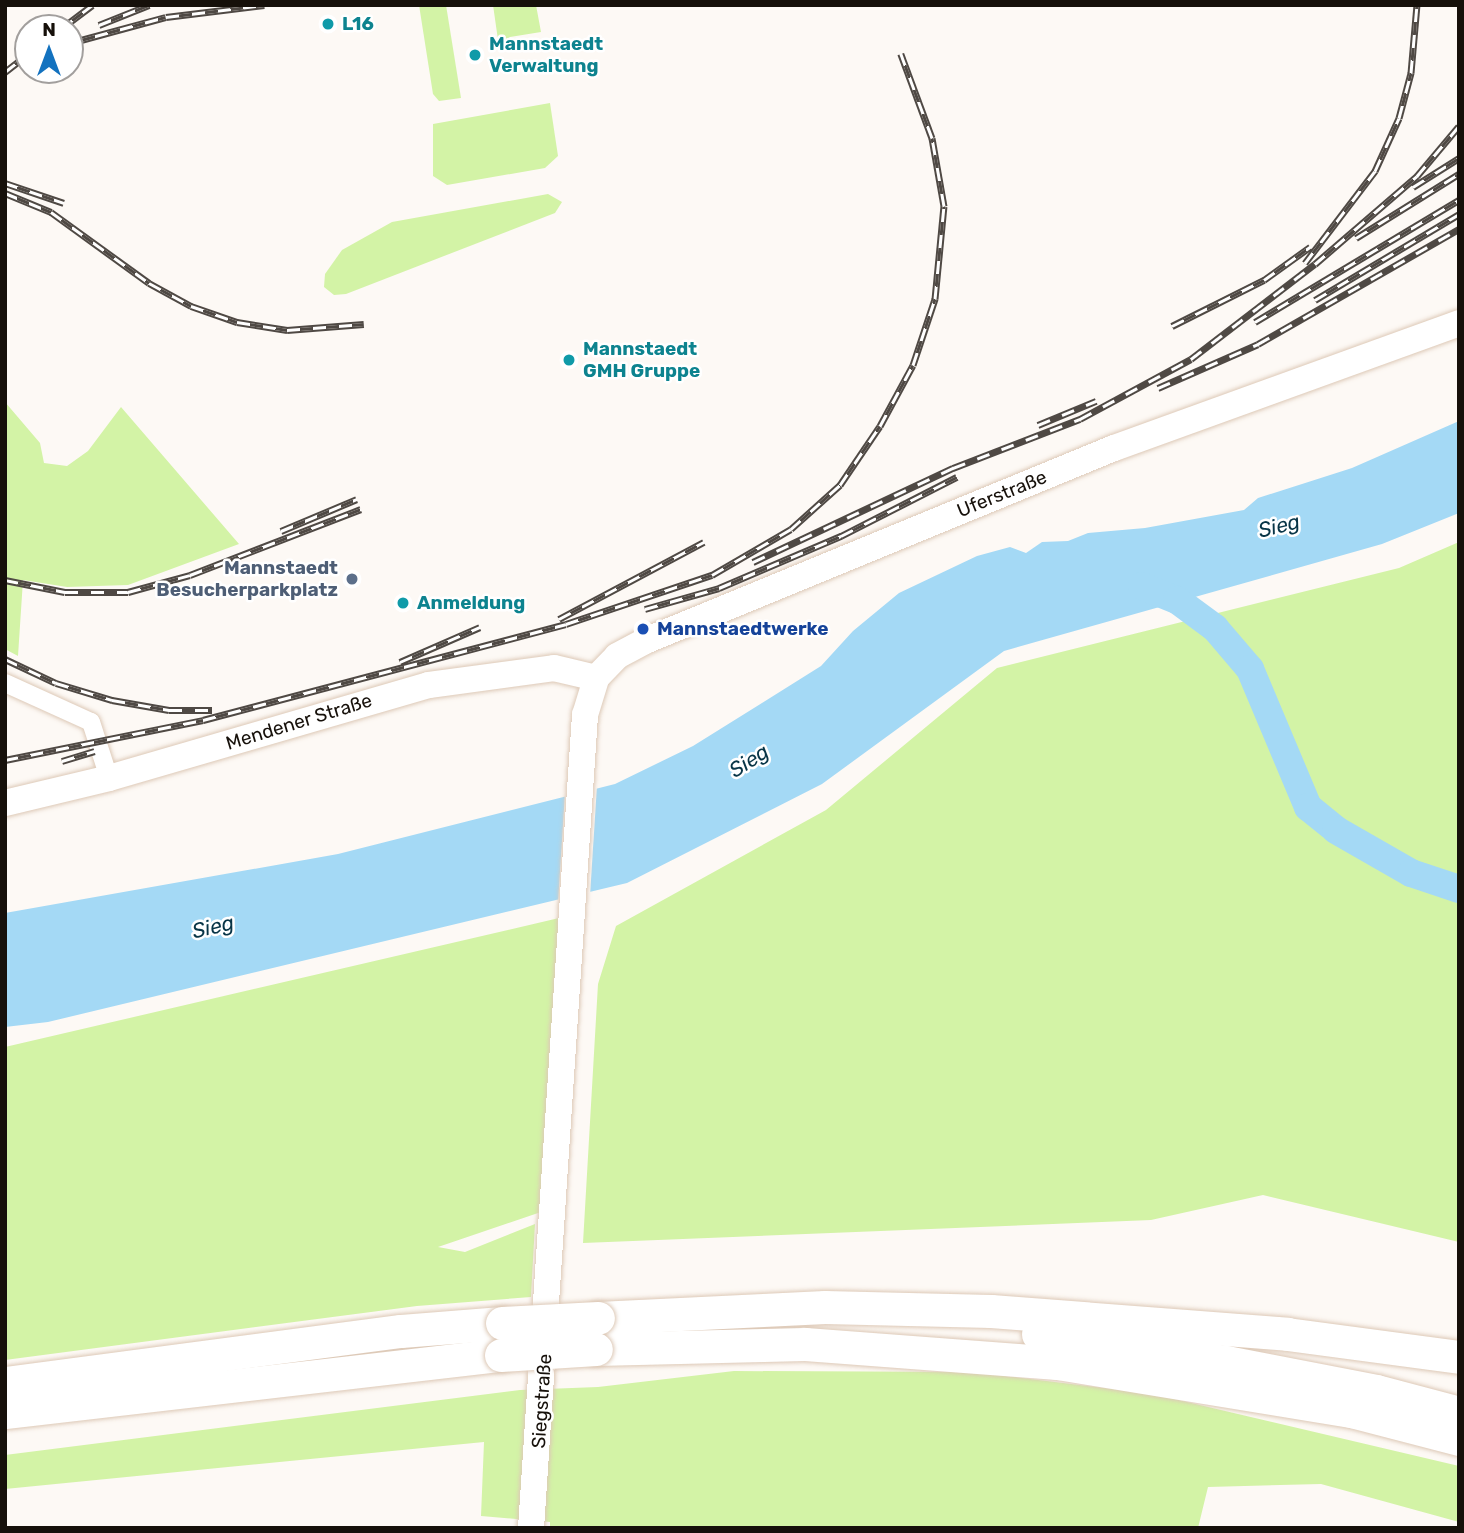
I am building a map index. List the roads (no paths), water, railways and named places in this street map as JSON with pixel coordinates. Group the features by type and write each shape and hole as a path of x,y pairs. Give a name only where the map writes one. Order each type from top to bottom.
{"highway":[{"path":"5,1412 502,1339 597,1333 708,1313 897,1307 1064,1314 1313,1337 1459,1357"},
{"path":"708,1313 886,1321 1071,1338 1254,1367 1459,1413"},
{"path":"5,1383 401,1331 502,1339"},
{"path":"597,1333 805,1344 1057,1363 1351,1411 1459,1439"}],"street":[{"name":"Uferstraße","path":"585,716 596,678 617,656 645,641 1053,473 1459,323"},
{"name":"Mendener Straße","path":"5,803 109,778 429,685 554,668 596,678"},
{"path":"5,683 91,722 109,778"},
{"name":"Siegstraße","path":"531,1528 550,1275 585,716"}],"water":[{"name":"Sieg","path":"1459,421 1459,513 1382,544 1004,651 822,784 627,883 48,1022 5,1027 5,913 338,854 615,784 693,746 821,666 853,631 899,593 977,556 1010,547 1026,553 1042,542 1068,541 1088,533 1145,528 1244,510 1258,498 1352,468"}],"waterway":[{"path":"1142,586 1177,600 1215,628 1250,669 1308,807 1336,830 1411,873 1459,889"}],"railway":[{"path":"80,14 92,5"},
{"path":"99,25 149,5"},
{"path":"84,39 166,17 264,5"},
{"path":"1305,263 1375,171 1399,118 1411,73 1417,5"},
{"path":"5,760 203,720 566,624 712,575 791,529 840,485 880,426 913,365 935,299 944,206 932,138 901,54"},
{"path":"5,72 14,65"},
{"path":"753,562 953,468 1080,419 1191,359 1315,264 1417,176 1459,126"},
{"path":"1413,187 1459,158"},
{"path":"1356,238 1459,174"},
{"path":"5,183 64,203"},
{"path":"5,193 51,212 149,283 191,306 237,322 287,330 364,324"},
{"path":"1255,322 1459,200"},
{"path":"1315,300 1459,214"},
{"path":"1158,388 1258,344 1459,229"},
{"path":"1172,326 1264,280 1310,247"},
{"path":"1038,425 1096,401"},
{"path":"645,609 719,588 841,536 957,477"},
{"path":"281,531 357,499"},
{"path":"5,580 65,592 128,592 190,575 361,509"},
{"path":"559,619 704,542"},
{"path":"400,662 480,627"},
{"path":"5,659 56,683 112,700 169,710 212,710"},
{"path":"62,761 94,751"}],"place":[{"name":"L16","path":"328,24"},
{"name":"Mannstaedt Verwaltung","path":"475,55"},
{"name":"Mannstaedt GMH Gruppe","path":"569,360"},
{"name":"Mannstaedt Besucherparkplatz","path":"352,579"},
{"name":"Anmeldung","path":"403,603"},
{"name":"Mannstaedtwerke","path":"643,629"}]}
